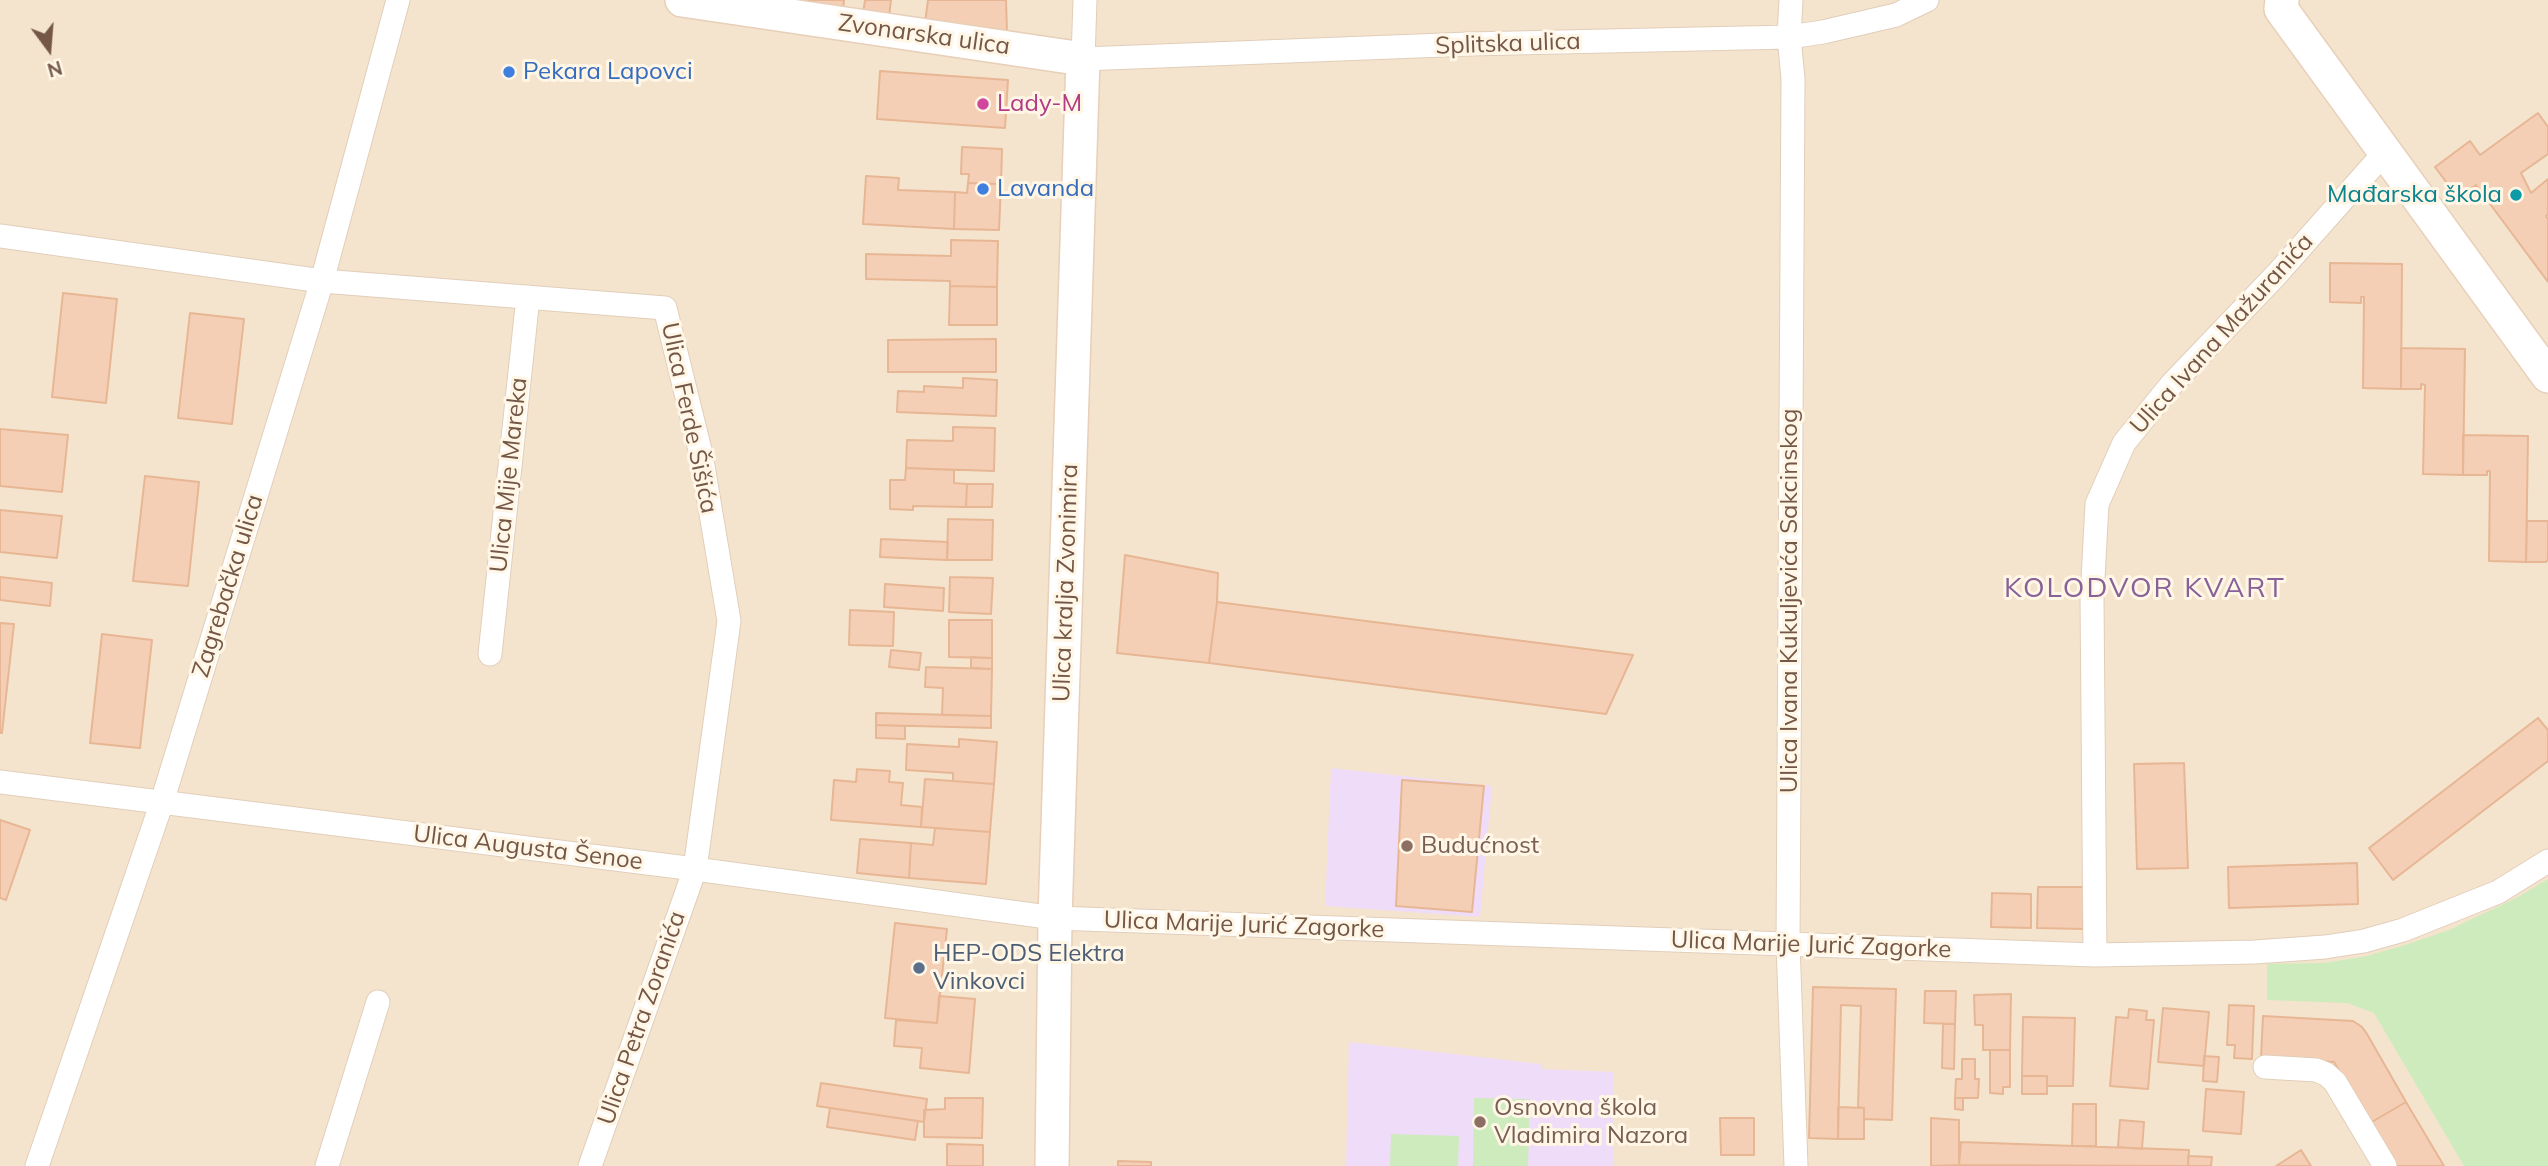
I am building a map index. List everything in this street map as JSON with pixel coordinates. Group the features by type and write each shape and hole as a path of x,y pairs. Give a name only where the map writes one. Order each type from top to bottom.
{"main road":[{"name":"Zvonarska ulica","path":"682,0 1083,59"},
{"path":"2278,3 2548,376"},
{"name":"Ulica kralja Zvonimira","path":"1052,1166 1055,918 1083,59"}],"street":[{"name":"Zagrebačka ulica","path":"37,1166 162,802 322,281 398,0"},
{"name":"Ulica kralja Zvonimira","path":"1083,59 1085,0"},
{"name":"Ulica Ivana Kukuljevića Sakcinskog","path":"1791,0 1789,37 1793,93 1788,944 1796,1166"},
{"name":"Splitska ulica","path":"1083,59 1468,44 1789,37 1896,15 1927,0"},
{"name":"Ulica Ivana Mažuranića","path":"2095,955 2092,597 2098,503 2124,443 2171,385 2277,274 2385,152"},
{"name":"Ulica Ferde Šišića","path":"0,236 322,281 665,308 701,454 729,621 695,869"},
{"name":"Ulica Mije Mareka","path":"490,654 528,297"},
{"name":"Ulica Augusta Šenoe","path":"0,782 695,869 1055,918"},
{"name":"Ulica Marije Jurić Zagorke","path":"1055,918 2095,955 2255,952 2364,941 2413,927 2498,892 2548,861"},
{"name":"Ulica Petra Zoranića","path":"590,1166 695,869"},
{"path":"327,1166 378,1002"},
{"path":"2265,1067 2316,1070 2326,1074 2335,1082 2385,1166"}],"shaded area":[{"path":"0,0 2548,0 2548,1166 0,1166"},
{"name":"Budućnost","path":"1331,768 1492,786 1480,917 1325,906"},
{"name":"Osnovna škola Vladimira Nazora","path":"1349,1042 1541,1064 1542,1069 1614,1072 1614,1166 1346,1166"}],"green space":[{"path":"2548,879 2548,1166 2464,1166 2374,1013 2347,1003 2267,1000 2267,964 2324,963 2367,956 2408,944 2449,930 2518,897"},
{"path":"1474,1098 1530,1099 1528,1166 1473,1166"},
{"path":"1391,1134 1459,1136 1458,1166 1390,1166"}],"building":[{"path":"805,0 844,0 843,9 804,3"},
{"path":"865,0 891,0 889,17 863,14"},
{"path":"928,0 1006,0 1007,32 925,23"},
{"path":"880,71 1008,80 1005,128 877,119"},
{"name":"Mađarska škola","path":"2538,113 2548,127 2548,154 2521,173 2531,193 2548,179 2548,282 2476,185 2458,198 2435,167 2470,141 2480,155"},
{"path":"962,147 1002,149 1001,184 968,183 969,174 961,174"},
{"path":"866,176 899,178 898,190 955,192 954,229 863,224"},
{"path":"968,183 1001,184 999,230 954,229 955,192 967,193"},
{"path":"951,240 998,241 997,287 950,286 950,281 866,279 866,254 951,256"},
{"path":"2330,263 2402,264 2401,389 2363,388 2364,297 2361,297 2361,303 2330,302"},
{"path":"950,286 997,287 997,325 949,325"},
{"path":"63,293 117,299 106,403 52,397"},
{"path":"190,313 244,319 232,424 178,418"},
{"path":"996,339 996,372 888,372 888,340"},
{"path":"2401,348 2465,349 2463,475 2423,474 2425,385 2421,384 2421,389 2401,389"},
{"path":"963,378 997,380 996,416 897,412 898,391 924,392 924,386 963,388"},
{"path":"953,427 995,428 994,471 906,468 907,440 953,441"},
{"path":"0,429 68,435 62,492 0,486"},
{"path":"2463,435 2528,436 2526,562 2489,561 2490,471 2487,471 2487,475 2463,475"},
{"path":"906,468 954,470 954,483 967,484 966,507 913,506 913,510 890,509 890,480 905,480"},
{"path":"145,476 199,482 188,586 133,581"},
{"path":"967,484 993,484 992,507 966,507"},
{"path":"0,510 62,516 57,558 0,552"},
{"path":"948,519 993,520 992,560 947,560"},
{"path":"2527,521 2548,521 2546,562 2526,562"},
{"path":"881,539 948,542 947,560 880,557"},
{"path":"1125,555 1218,573 1209,663 1117,653"},
{"path":"0,577 52,583 50,606 0,600"},
{"path":"950,577 993,578 991,614 949,612"},
{"path":"885,584 944,588 943,611 884,607"},
{"path":"1217,602 1633,655 1606,714 1209,663"},
{"path":"850,610 894,612 893,646 849,645"},
{"path":"949,620 992,620 992,658 949,657"},
{"path":"0,623 14,624 2,733 0,733"},
{"path":"102,634 152,640 140,748 90,743"},
{"path":"891,650 921,653 919,670 889,667"},
{"path":"971,657 992,658 992,669 971,668"},
{"path":"926,667 992,669 991,716 942,715 943,688 925,687"},
{"path":"876,713 991,716 991,728 876,725"},
{"path":"2538,718 2548,730 2548,761 2393,880 2369,848"},
{"path":"876,725 905,726 905,739 876,738"},
{"path":"959,739 997,742 994,784 953,781 953,773 906,770 907,744 959,747"},
{"path":"2184,763 2188,868 2137,869 2134,764"},
{"path":"857,769 890,771 889,782 903,783 901,805 922,807 921,827 831,820 834,780 856,782"},
{"path":"925,779 994,784 990,832 921,827"},
{"path":"1402,780 1484,786 1472,912 1396,906"},
{"path":"0,820 30,830 6,900 0,898"},
{"path":"935,828 990,832 986,884 909,878 911,843 933,845"},
{"path":"860,839 911,843 909,878 857,873"},
{"path":"2357,863 2358,904 2229,908 2228,867"},
{"path":"2038,887 2084,887 2083,929 2037,928"},
{"path":"1992,893 2031,894 2031,928 1991,927"},
{"path":"895,923 947,929 937,1023 885,1018"},
{"path":"1813,987 1896,989 1892,1120 1864,1119 1864,1108 1858,1107 1861,1006 1841,1005 1838,1139 1809,1138"},
{"path":"1925,991 1956,991 1955,1024 1924,1023"},
{"path":"2011,994 2010,1050 1983,1050 1983,1025 1975,1025 1974,995"},
{"path":"939,996 975,999 969,1073 920,1068 922,1048 894,1046 896,1020 937,1023"},
{"path":"2229,1005 2254,1006 2252,1059 2234,1058 2235,1045 2227,1045"},
{"path":"2163,1008 2209,1012 2204,1066 2158,1062"},
{"path":"2129,1009 2147,1011 2146,1020 2154,1020 2148,1089 2110,1086 2116,1017 2128,1018"},
{"path":"2263,1016 2353,1021 2367,1034 2406,1102 2370,1123 2334,1062 2261,1058"},
{"path":"2023,1017 2075,1018 2073,1086 2047,1086 2047,1076 2022,1076"},
{"path":"1943,1024 1955,1024 1954,1069 1942,1068"},
{"path":"1990,1050 2010,1050 2010,1087 2003,1087 2003,1094 1990,1093"},
{"path":"2204,1056 2219,1057 2217,1082 2203,1081"},
{"path":"1962,1059 1975,1059 1975,1079 1979,1079 1978,1098 1955,1098 1956,1079 1962,1079"},
{"path":"2022,1076 2047,1076 2047,1094 2022,1094"},
{"path":"821,1083 927,1099 924,1122 817,1106"},
{"path":"2206,1089 2244,1092 2241,1134 2203,1131"},
{"path":"945,1098 983,1098 982,1138 924,1137 924,1110 945,1109"},
{"path":"1955,1098 1963,1098 1963,1110 1955,1109"},
{"path":"2406,1102 2444,1166 2395,1166 2370,1123"},
{"path":"2073,1104 2096,1104 2096,1146 2072,1146"},
{"path":"1838,1107 1864,1108 1864,1139 1838,1139"},
{"path":"830,1108 918,1121 915,1140 827,1127"},
{"path":"1720,1118 1754,1118 1754,1155 1721,1155"},
{"path":"1931,1118 1959,1120 1959,1165 1931,1166"},
{"path":"2120,1120 2144,1122 2142,1149 2118,1147"},
{"path":"1961,1142 2189,1150 2188,1166 1959,1165"},
{"path":"947,1144 983,1145 983,1166 947,1166"},
{"path":"2301,1150 2311,1166 2276,1166"},
{"path":"2188,1156 2212,1157 2211,1166 2188,1166"},
{"path":"1118,1161 1151,1162 1151,1166 1118,1166"}],"place":[{"name":"Pekara Lapovci","path":"509,72"},
{"name":"Lady-M","path":"983,104"},
{"name":"Lavanda","path":"983,189"},
{"name":"Mađarska škola","path":"2516,195"},
{"name":"Budućnost","path":"1407,846"},
{"name":"HEP-ODS Elektra Vinkovci","path":"919,968"},
{"name":"Osnovna škola Vladimira Nazora","path":"1480,1122"}],"district":[{"name":"KOLODVOR KVART","path":"2145,589"}]}
